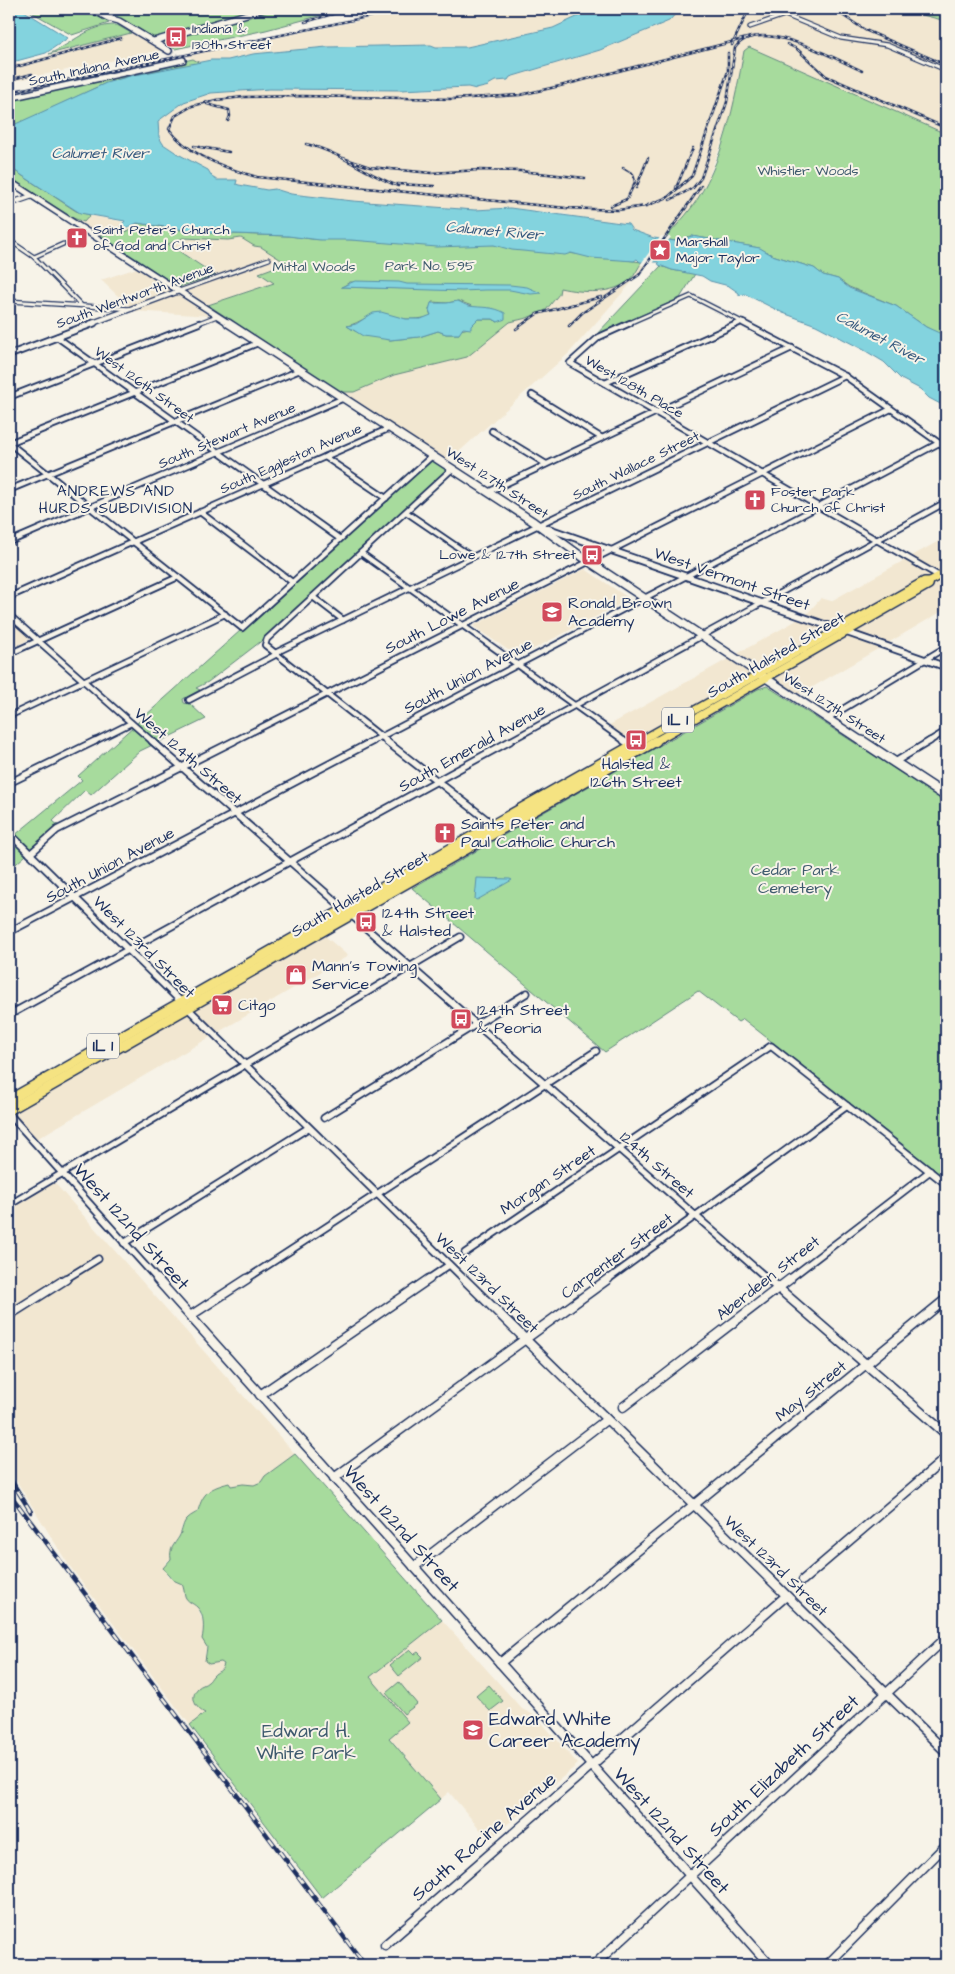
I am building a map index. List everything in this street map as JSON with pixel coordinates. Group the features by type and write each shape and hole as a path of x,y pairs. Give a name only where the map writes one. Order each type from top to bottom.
{"main road":[{"path":"92,9 171,51"},
{"path":"100,9 119,22"},
{"name":"South Indiana Avenue","path":"154,41 264,9"},
{"name":"South Indiana Avenue","path":"9,98 182,58"},
{"name":"West 127th Street","path":"9,180 539,525 588,561 946,796"},
{"name":"South Halsted Street","path":"498,827 639,752 836,629 924,581 930,581 946,572"},
{"name":"South Halsted Street","path":"9,1100 183,1006 498,827 632,746 846,632 929,585 930,581"},
{"name":"South Halsted Street","path":"9,1110 183,1006"}],"street":[{"path":"92,9 100,9"},
{"path":"122,9 134,11 162,9"},
{"path":"750,27 802,9"},
{"path":"784,14 841,38 887,45 946,70"},
{"path":"9,204 32,196"},
{"path":"9,240 34,257 81,305"},
{"path":"34,257 63,244"},
{"name":"South Wentworth Avenue","path":"9,355 269,259"},
{"name":"West 128th Place","path":"741,322 691,296 599,337 570,363 946,580"},
{"path":"9,301 132,309"},
{"path":"9,397 217,316"},
{"path":"605,383 741,322 845,376 946,448"},
{"name":"West 126th Street","path":"57,337 340,539"},
{"path":"258,343 9,443 242,628 432,456"},
{"path":"488,492 792,348"},
{"path":"9,490 300,370"},
{"name":"South Wallace Street","path":"189,700 343,620 845,376"},
{"path":"532,396 602,438"},
{"name":"South Stewart Avenue","path":"9,542 344,398"},
{"name":"South Lowe Avenue","path":"30,854 57,830 891,409"},
{"name":"South Eggleston Avenue","path":"9,596 390,428"},
{"path":"492,430 546,464"},
{"name":"South Union Avenue","path":"9,932 939,443"},
{"path":"325,457 386,498"},
{"path":"452,469 267,639 265,645 498,827"},
{"name":"South Emerald Avenue","path":"9,1015 946,502"},
{"path":"200,512 292,582"},
{"path":"406,512 472,557"},
{"name":"West Vermont Street","path":"539,525 610,552 946,667"},
{"path":"361,554 639,752"},
{"path":"9,654 178,577"},
{"path":"313,597 343,620"},
{"path":"9,716 225,614"},
{"name":"West 124th Street","path":"9,615 347,913"},
{"path":"828,718 946,647"},
{"path":"9,783 131,723"},
{"path":"896,762 946,731"},
{"name":"West 123rd Street","path":"9,835 946,1752"},
{"name":"124th Street","path":"347,913 946,1434"},
{"path":"9,1205 460,937"},
{"path":"324,1118 527,992"},
{"name":"Morgan Street","path":"465,1253 771,1046 847,1106"},
{"path":"190,1316 596,1051"},
{"path":"847,1106 946,1184"},
{"name":"Carpenter Street","path":"334,1478 847,1106"},
{"name":"West 122nd Street","path":"9,1114 770,1965"},
{"path":"124,1242 308,1128"},
{"name":"Aberdeen Street","path":"623,1407 930,1171"},
{"path":"9,1315 98,1259"},
{"path":"260,1395 449,1265"},
{"name":"May Street","path":"500,1663 946,1299"},
{"path":"414,1567 606,1420"},
{"path":"804,1580 946,1458"},
{"name":"South Racine Avenue","path":"385,1945 786,1596"},
{"name":"South Elizabeth Street","path":"594,1965 946,1638"},
{"path":"827,1965 946,1845"}],"shaded area":[{"path":"416,9 594,9 553,28 467,47 436,47 431,45 332,47 253,54 228,60 211,60 200,63 187,56"},
{"path":"680,9 899,9 946,21 946,134 750,47 744,51 732,115 707,181 693,206 665,239 644,236 632,230 628,224 579,218 565,214 510,208 475,210 353,201 291,194 275,189 267,190 239,185 236,184 237,180 217,180 213,178 210,172 163,144 159,137 157,124 161,118 184,102 211,93 270,89 423,90 487,85 600,50 669,21"},
{"path":"131,33 163,50 9,82 9,66"},
{"path":"90,215 133,224 139,223 128,231 100,235 73,218 83,222"},
{"path":"183,238 228,240 241,238 261,247 287,263 259,274 275,283 208,305 179,287 214,274 167,243"},
{"path":"642,262 649,263 569,353 462,449 447,460 341,392 354,392 394,375 467,357 510,322 527,318 546,310 559,294 561,285 632,278"},
{"path":"137,268 210,316 134,311 101,280"},
{"path":"946,537 946,609 799,695 737,654 806,615 821,598 831,601"},
{"name":"Ronald Brown Academy","path":"585,569 630,599 518,657 473,626"},
{"path":"9,620 30,639 9,649"},
{"path":"728,659 752,675 629,744 606,727"},
{"path":"324,935 348,956 33,1141 10,1115"},
{"path":"52,1180 295,1454 265,1476 261,1482 254,1485 231,1486 188,1518 173,1545 171,1559 166,1562 167,1575 182,1584 188,1601 198,1608 205,1629 203,1635 207,1647 205,1654 209,1664 221,1662 224,1664 222,1669 213,1675 206,1713 190,1725 68,1564 9,1469 9,1206"},
{"name":"Edward White Career Academy","path":"442,1620 522,1709 536,1716 578,1764 489,1840 449,1792 441,1799 389,1737 370,1677"}],"green space":[{"path":"26,9 87,9 109,23 72,35"},
{"path":"179,9 258,9 160,37 153,37 106,10 139,13"},
{"path":"270,9 328,9 337,11 266,30 175,49 164,42 169,39"},
{"path":"899,9 940,9 945,12 942,20"},
{"path":"117,25 131,33 49,54 89,31"},
{"name":"Whistler Woods","path":"749,47 946,134 946,338 926,327 896,306 849,287 838,279 823,275 814,268 772,255 759,248 692,236 675,241 665,239 692,207 712,172 732,111 744,51"},
{"path":"193,59 200,63 130,76 106,83 9,128 9,99"},
{"path":"9,167 76,211 90,215 84,222 73,218 9,177"},
{"path":"139,223 194,231 288,236 319,240 502,245 642,262 631,279 616,288 588,292 560,288 559,294 546,310 527,318 510,322 467,357 394,375 354,392 341,392 208,305 274,283 259,273 286,263 261,247 254,246 241,238 228,240 183,238 168,244 215,275 179,287 100,235 128,231","holes":["350,282 389,283 417,289 342,287","458,301 472,306 498,322 493,319 478,319 469,328 460,330 459,334 446,334 438,331 419,337 390,340 355,331 347,326 370,316 380,314 407,319 427,317 431,316 429,310 432,302 447,303"]},
{"path":"661,266 695,274 680,298 595,336"},
{"path":"432,459 448,470 264,639 208,682 196,688 200,690 183,699 184,703 190,704 206,719 140,751 91,795 85,790 53,821 59,826 9,870 9,840 82,780 78,776"},
{"name":"Cedar Park Cemetery","path":"767,686 946,802 946,1179 743,1019 738,1022 698,991 605,1052 412,888 758,689"},
{"name":"Edward H. White Park","path":"295,1454 442,1620 370,1677 408,1722 389,1738 441,1799 322,1898 190,1725 205,1713 196,1706 194,1699 195,1691 209,1682 222,1669 224,1664 221,1662 209,1664 205,1661 207,1647 202,1639 203,1618 200,1610 186,1598 182,1584 173,1580 163,1568 171,1559 171,1550 185,1522 198,1511 202,1499 208,1492 229,1483 231,1486 254,1485 261,1482 265,1476"},
{"path":"410,1649 415,1654 418,1652 423,1657 399,1676 390,1665"},
{"path":"399,1682 417,1704 404,1714 386,1693"},
{"path":"489,1685 503,1701 490,1711 476,1696"}],"water":[{"path":"9,9 21,9 68,38 46,53 9,63"},
{"name":"Calumet River","path":"594,9 680,9 669,21 600,50 510,77 508,80 495,81 489,86 476,89 468,87 401,90 270,89 211,93 184,102 158,121 159,137 163,144 208,170 213,178 217,180 237,180 236,184 239,185 267,190 275,189 291,194 353,201 475,210 510,208 628,224 632,230 654,238 675,241 692,236 760,248 772,255 814,268 823,275 838,279 849,288 896,306 926,327 946,336 946,407 929,398 920,389 901,379 884,362 816,325 783,313 745,294 739,295 729,286 710,281 702,276 672,270 659,265 658,262 640,262 637,259 634,261 591,258 571,253 565,255 512,250 494,245 437,247 351,240 320,240 288,236 207,233 137,223 123,230 118,229 125,221 80,213 9,167 9,127 106,83 130,76 211,60 228,60 253,54 327,47 431,45 436,47 467,47 553,28"},
{"path":"355,281 399,282 407,284 510,285 527,287 541,293 531,294 510,290 462,291 341,287"},
{"path":"458,301 469,306 492,308 501,311 505,313 505,319 498,322 493,319 478,319 471,326 471,329 463,328 459,334 446,334 438,331 419,337 390,340 363,336 347,326 356,324 373,313 381,312 406,319 421,319 431,315 429,310 431,303"},
{"path":"477,878 512,880 477,900 475,899"}],"pier":[{"path":"661,236 671,237 651,265 640,265"}],"tunnel":[{"path":"169,51 179,57"}],"railway":[{"path":"305,22 350,9"},
{"path":"9,92 405,9"},
{"path":"734,41 749,9"},
{"path":"833,9 865,30 946,65"},
{"path":"670,200 693,188 701,178 727,102 735,48 746,39 760,36 797,43 862,71"},
{"path":"734,41 751,37"},
{"path":"9,69 121,38"},
{"path":"728,53 728,71 692,176 668,197 646,206 618,210 566,208 257,177 233,170 197,154 169,129 175,116 192,106 216,100 244,97 302,96 453,99 520,95 734,41"},
{"path":"787,44 797,49 826,76 946,128"},
{"path":"9,80 32,74"},
{"path":"207,104 229,110 230,116 228,121"},
{"path":"306,144 330,152 398,186"},
{"path":"194,146 229,152"},
{"path":"676,188 693,148"},
{"path":"343,158 370,167 431,173 479,170 520,171 585,178"},
{"path":"636,188 648,158"},
{"path":"611,206 627,199 635,182 633,174 623,168"},
{"path":"397,184 434,186"},
{"path":"569,326 582,313 639,275 701,186"},
{"path":"516,329 537,314 601,297"},
{"path":"9,1477 31,1512"},
{"path":"9,1493 365,1965"}],"place":[{"name":"Indiana & 130th Street","path":"176,37"},
{"name":"Saint Peter's Church of God and Christ","path":"77,238"},
{"name":"Marshall Major Taylor","path":"660,250"},
{"name":"Foster Park Church of Christ","path":"755,500"},
{"name":"Lowe & 127th Street","path":"592,555"},
{"name":"Ronald Brown Academy","path":"552,612"},
{"name":"Halsted & 126th Street","path":"636,740"},
{"name":"Saints Peter and Paul Catholic Church","path":"445,833"},
{"name":"124th Street & Halsted","path":"366,922"},
{"name":"Mann's Towing Service","path":"296,975"},
{"name":"Citgo","path":"222,1005"},
{"name":"124th Street & Peoria","path":"461,1019"},
{"name":"Edward White Career Academy","path":"473,1730"}],"district":[{"name":"ANDREWS AND HURDS SUBDIVISION","path":"116,500"}],"park label":[{"name":"Park No. 595","path":"430,266"},
{"name":"Mittal Woods","path":"314,267"}]}
